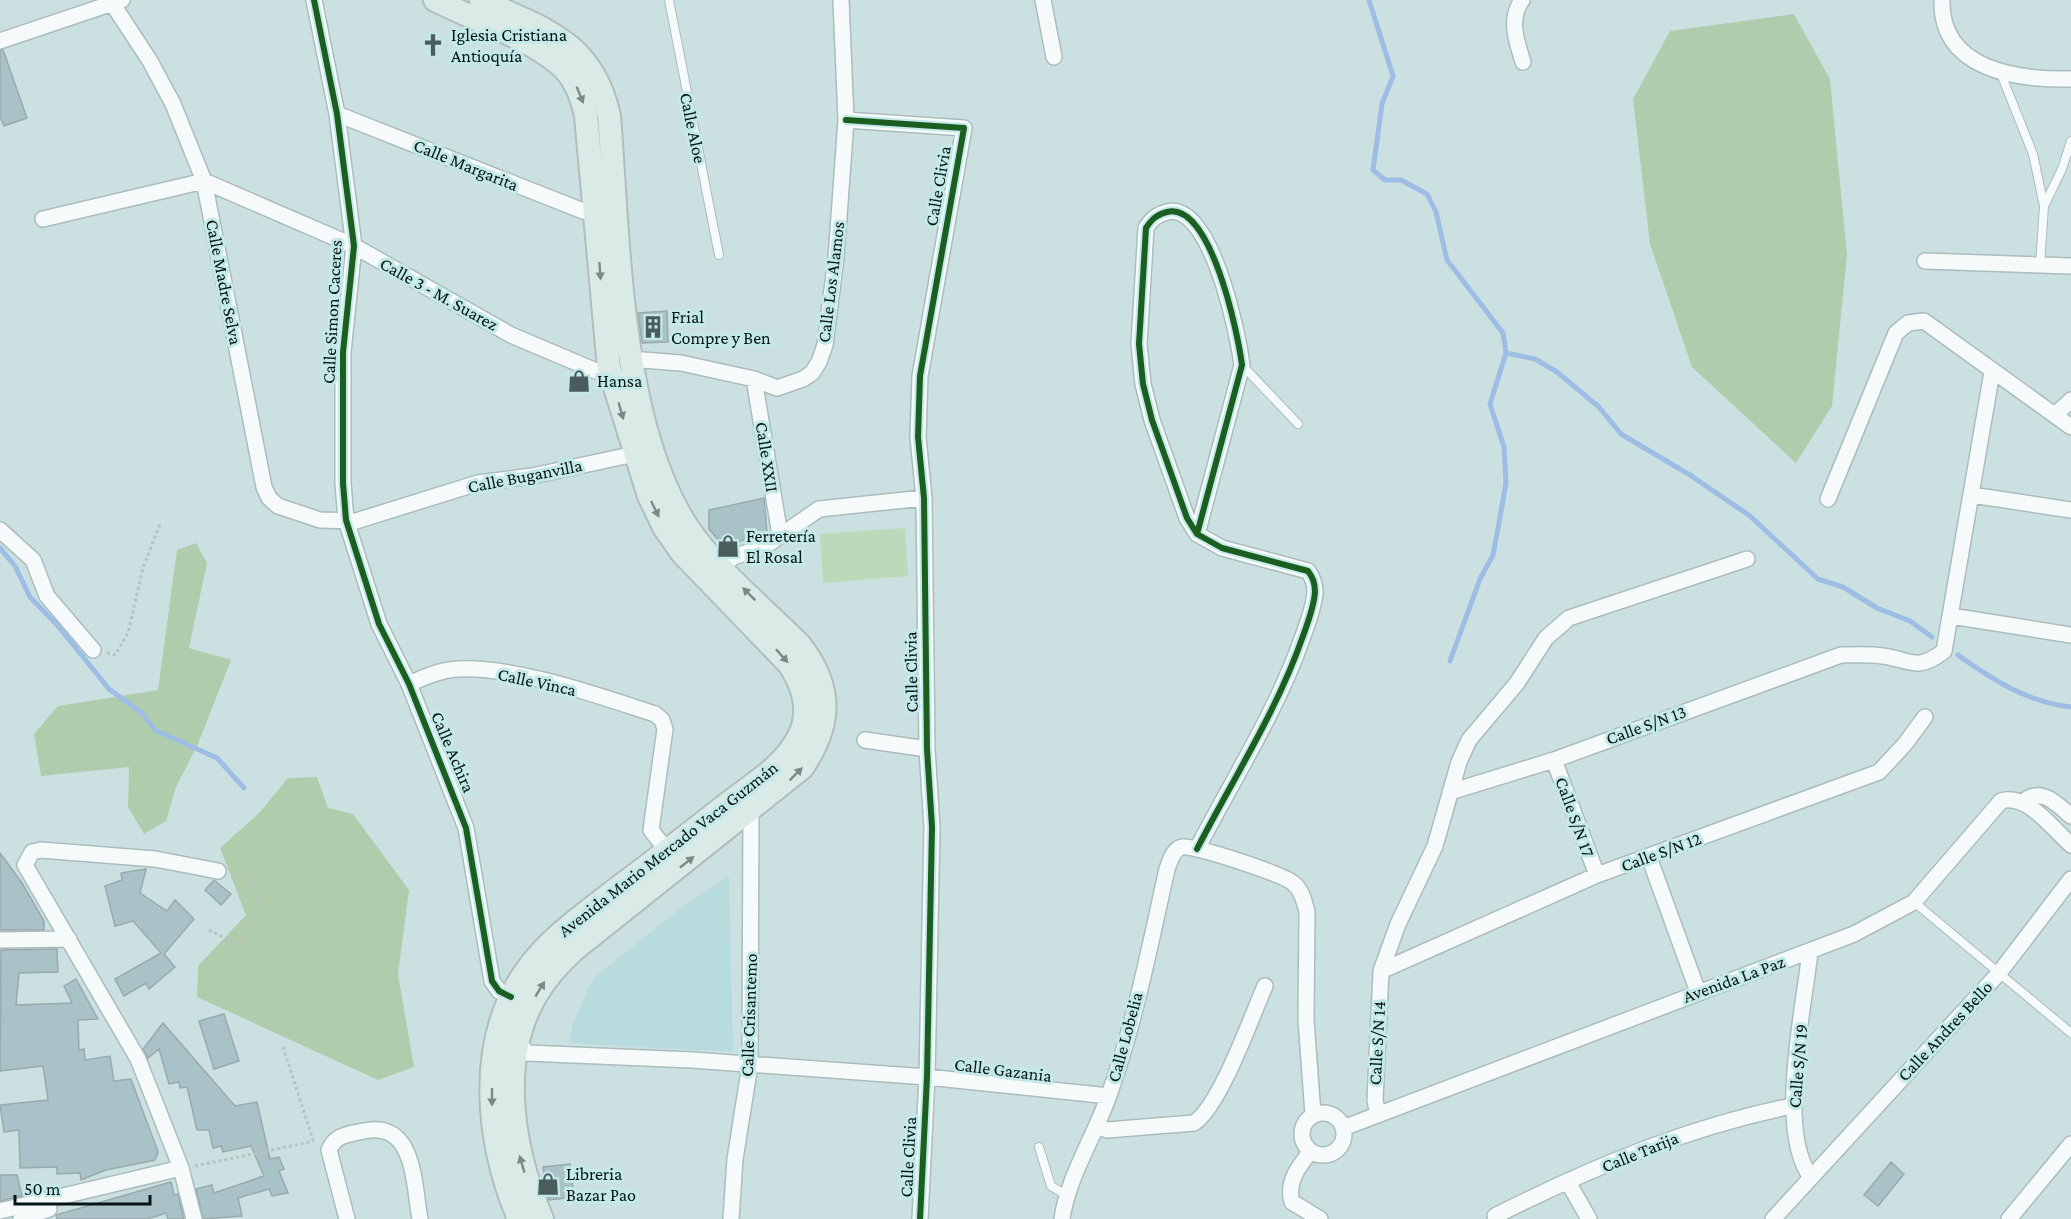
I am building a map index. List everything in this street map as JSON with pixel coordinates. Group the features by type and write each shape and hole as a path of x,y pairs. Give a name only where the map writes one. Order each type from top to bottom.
{"main road":[{"name":"Avenida Mario Mercado Vaca Guzmán","path":"481,0 565,42 588,64 601,84 609,116 606,212"},
{"name":"Avenida Mario Mercado Vaca Guzmán","path":"444,2 536,49 559,64 578,89 586,116 606,212 620,365 644,452 649,496 664,527 682,553 771,643 800,681 805,709 797,740 746,803 558,965 537,994 523,1026 509,1041 492,1074 495,1146 501,1172 519,1219"},
{"name":"Avenida Mario Mercado Vaca Guzmán","path":"542,1219 529,1189 516,1140 509,1041 511,997 524,973 562,931 667,851 802,768 820,739 825,700 816,666 800,645 692,533 644,452"}],"street":[{"name":"Calle Simon Caceres","path":"314,0 337,114 354,246 343,362 343,483 346,520"},
{"name":"Calle Los Alamos","path":"620,365 643,360 681,363 754,379 777,387 803,380 812,373 825,345 836,258 846,120 841,0"},
{"path":"1043,0 1054,57"},
{"path":"1522,0 1515,15 1515,35 1523,62"},
{"path":"1942,0 1942,11 1951,40 1971,59 2001,74 2071,79"},
{"path":"0,41 114,1"},
{"name":"Calle Madre Selva","path":"114,1 173,104 204,182 264,487 269,498 278,506 320,520 346,520"},
{"name":"Calle Margarita","path":"337,114 583,211 606,212"},
{"name":"Calle Clivia","path":"846,120 964,128 920,376 918,437 924,498 927,748 932,826 927,1077 920,1219"},
{"path":"43,219 204,182"},
{"name":"Calle 3 - M. Suarez","path":"204,182 354,246 511,335 596,371 620,365"},
{"path":"1197,534 1242,365 1240,344 1220,277 1198,226 1184,213 1173,210 1152,218 1146,228 1139,344 1143,384 1152,420 1178,495 1187,518 1197,534 1222,548 1308,571 1314,579 1314,604 1282,687 1197,849 1277,874 1296,885 1302,895 1307,912 1306,1020 1313,1115 1305,1124 1302,1136 1311,1151 1324,1155 1336,1151 1343,1141 1344,1128 1332,1115 1313,1115"},
{"path":"1925,261 2071,266"},
{"path":"1828,499 1896,333 1908,323 1924,321 2071,427"},
{"path":"1992,372 1951,616 2071,634"},
{"name":"Calle XXII","path":"754,379 780,535"},
{"path":"2055,415 2071,400"},
{"name":"Calle Buganvilla","path":"346,520 356,521 379,515 478,483 532,476 644,452"},
{"path":"1972,495 2071,510"},
{"path":"723,567 733,557 764,547 819,509 924,498"},
{"name":"Calle Achira","path":"346,520 379,624 409,684 466,828 492,981 500,991 511,997"},
{"path":"0,530 33,560 47,596 93,650"},
{"name":"Calle S/N 14","path":"1378,1115 1375,1100 1381,971 1398,924 1435,846 1459,762 1470,740 1517,683 1555,628 1569,618 1748,559"},
{"name":"Calle S/N 13","path":"1450,792 1554,760 1841,655 1885,656 1905,663 1931,661 1944,651 1951,616"},
{"name":"Calle Vinca","path":"409,684 429,675 457,669 518,675 594,694 655,714 663,720 665,729 651,830 667,851"},
{"name":"Calle S/N 12","path":"1381,971 1597,875 1879,772 1905,744 1925,717"},
{"path":"865,740 927,748"},
{"name":"Calle S/N 17","path":"1554,760 1597,875"},
{"name":"Avenida La Paz","path":"1344,1128 1854,934 1914,902 1996,805 2011,798 2023,802 2034,795 2042,795 2071,816"},
{"path":"2023,802 2071,845"},
{"name":"Calle Crisantemo","path":"731,1219 735,1159 750,1065 746,803"},
{"name":"Calle Lobelia","path":"1062,1219 1068,1196 1098,1127 1124,1049 1167,869 1176,850 1197,849"},
{"path":"194,1219 180,1168 138,1059 27,870 27,859 32,852 41,850 155,859 218,871"},
{"path":"1649,857 1698,992"},
{"name":"Calle Andres Bello","path":"1773,1219 1999,973 2071,879"},
{"path":"0,940 69,939"},
{"name":"Calle S/N 19","path":"1810,952 1792,1106 1802,1162 1811,1176"},
{"path":"1098,1127 1107,1130 1194,1123 1202,1117 1209,1110 1264,986"},
{"name":"Calle Gazania","path":"509,1041 527,1053 927,1077 1109,1096"},
{"name":"Calle Tarija","path":"1495,1216 1670,1138 1752,1114 1792,1106"},
{"path":"346,1219 329,1150 339,1137 375,1128 401,1139 407,1150 420,1219"},
{"path":"2009,1219 2071,1144"},
{"path":"1311,1151 1296,1171 1290,1194 1292,1202 1320,1219"},
{"path":"0,1211 122,1180 180,1168"},
{"path":"21,1219 89,1197 122,1180"},
{"path":"1568,1182 1589,1219"}],"lane":[{"name":"Calle Aloe","path":"669,0 719,255"},
{"path":"2001,74 2033,154 2044,206 2040,265"},
{"path":"2044,206 2062,169 2071,141"},
{"path":"1242,365 1298,424"},
{"path":"1914,902 2071,1033"},
{"path":"1039,1147 1051,1186 1068,1196"}],"path":[{"path":"93,650 115,655 128,633 143,568 160,524"},
{"path":"209,930 238,945 252,926 258,904 257,892 246,878 218,871"},
{"path":"283,1047 313,1140 329,1150"},
{"path":"180,1168 210,1164 313,1140"}],"shaded area":[{"path":"729,876 733,1052 569,1043 573,1024 588,988 596,976 682,907"}],"green space":[{"path":"1794,14 1830,79 1847,255 1832,406 1796,463 1692,367 1650,244 1633,99 1670,31"},
{"path":"905,528 908,576 823,583 820,534"},
{"path":"196,543 207,563 189,648 231,660 198,744 176,787 166,821 144,834 128,807 129,767 41,776 34,734 58,706 158,690 177,550"},
{"path":"317,777 328,808 353,814 409,890 398,974 414,1067 378,1080 197,997 198,966 246,915 220,848 259,813 288,778"}],"building":[{"path":"3,50 27,118 4,126 0,117 0,51"},
{"name":"Frial Compre y Ben","path":"667,311 668,342 642,343 638,313"},
{"path":"764,498 767,533 723,546 709,529 709,510"},
{"path":"0,853 22,883 44,921 44,930 0,930"},
{"path":"146,869 140,893 167,911 175,900 194,919 164,954 175,967 149,989 146,983 124,996 115,979 161,953 133,921 115,926 105,886 122,880 121,873"},
{"path":"214,880 231,894 221,905 205,890"},
{"path":"57,949 58,972 19,973 16,1005 72,1003 64,986 76,979 98,1019 78,1020 79,1050 84,1049 85,1060 110,1056 114,1081 131,1079 158,1152 155,1160 106,1170 81,1180 80,1173 57,1174 57,1167 20,1168 19,1130 4,1132 0,1105 48,1100 43,1066 0,1071 1,950"},
{"path":"224,1014 239,1061 214,1069 199,1021"},
{"path":"163,1023 235,1106 257,1102 270,1159 279,1157 284,1169 279,1171 288,1193 272,1196 269,1189 238,1198 242,1216 203,1219 196,1189 212,1185 214,1193 264,1176 251,1146 223,1152 221,1146 213,1148 209,1130 197,1130 187,1087 180,1088 179,1082 169,1084 159,1049 148,1058 143,1049"},
{"path":"1891,1162 1904,1174 1878,1206 1864,1195"},
{"path":"570,1164 574,1197 549,1200 543,1167"},
{"path":"0,1175 17,1175 22,1196 0,1201"},
{"path":"171,1182 174,1195 178,1194 184,1219 168,1219 166,1213 148,1219 57,1219 56,1215"}],"waterway":[{"path":"1369,0 1393,76 1382,104 1373,170 1385,180 1401,180 1427,194 1436,212 1447,260 1503,333 1506,353 1490,404 1504,447 1506,483 1499,523 1493,555 1480,579 1450,661"},
{"path":"1506,353 1535,359 1557,372 1599,407 1621,434 1690,475 1750,516 1818,579 1843,587 1877,608 1910,621 1932,637"},
{"path":"0,548 15,566 30,597 58,626 109,689 142,713 155,730 217,758 244,788"},
{"path":"1958,655 2011,689 2040,700 2071,707"}],"cycle path":[{"path":"314,0 337,114 354,246 343,352 343,483 346,520 379,624 409,684 466,828 492,981 499,991 511,997"},
{"path":"846,120 964,128 920,376 918,437 924,498 927,749 932,827 927,1077 920,1219"},
{"path":"1197,534 1242,365 1228,300 1209,247 1197,227 1183,214 1167,212 1160,214 1146,228 1139,344 1143,384 1152,420 1187,518 1197,534 1222,548 1308,571 1315,589 1309,620 1281,691 1197,849"}],"place":[{"name":"Iglesia Cristiana Antioquía","path":"433,45"},
{"name":"Frial Compre y Ben","path":"653,327"},
{"name":"Hansa","path":"579,381"},
{"name":"Ferretería El Rosal","path":"728,546"},
{"name":"Libreria Bazar Pao","path":"548,1184"}]}
